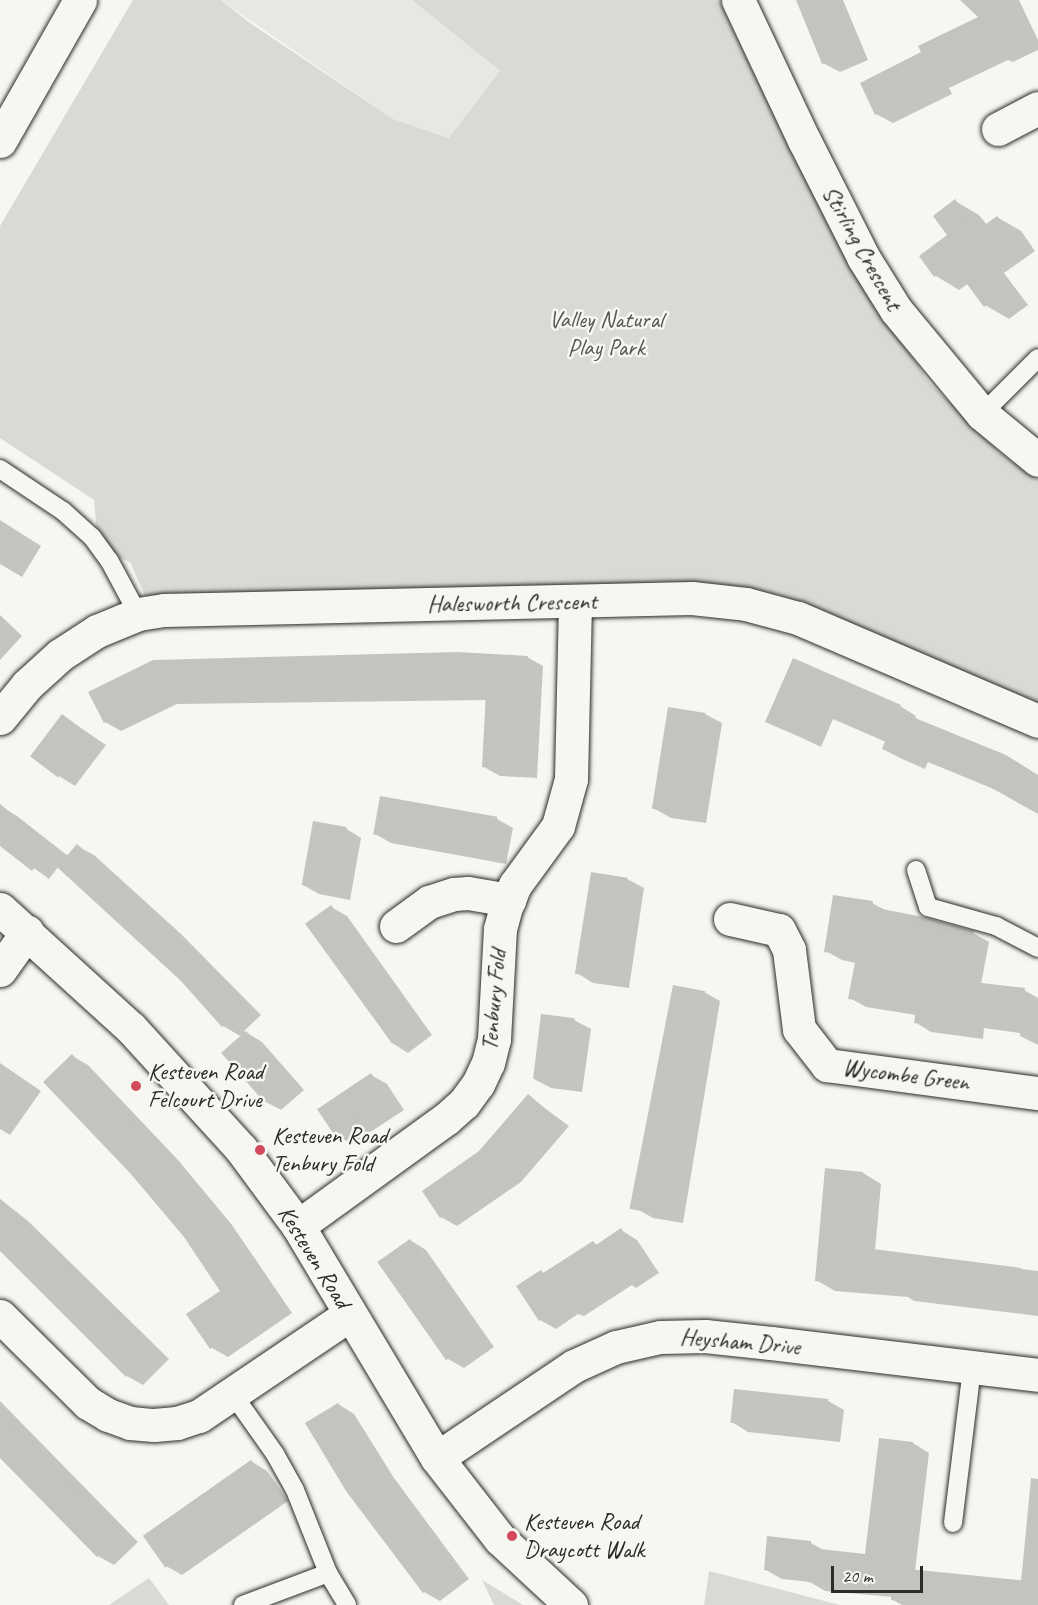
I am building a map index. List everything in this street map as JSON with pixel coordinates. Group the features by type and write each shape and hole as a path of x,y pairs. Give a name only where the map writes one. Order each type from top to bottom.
{"street":[{"path":"0,141 80,0"},
{"name":"Stirling Crescent","path":"738,0 863,257 896,310 982,414 1038,460"},
{"path":"998,129 1038,108"},
{"name":"Halesworth Crescent","path":"0,718 27,685 60,655 97,631 138,614 164,610 692,598 728,601 798,618 1038,721"},
{"name":"Tenbury Fold","path":"298,1226 446,1119 464,1103 478,1084 488,1063 494,1039 501,929 508,900 528,866 549,840 566,803 571,778 575,602"},
{"path":"396,926 429,902 454,894 468,893 508,900"},
{"name":"Kesteven Road","path":"0,909 131,1028 241,1149 298,1226 349,1315 437,1458 500,1539 571,1605"},
{"name":"Wycombe Green","path":"730,919 779,930 789,950 799,1029 827,1065 1038,1093"},
{"path":"0,970 27,932"},
{"path":"0,1316 88,1403 108,1415 130,1423 154,1425 177,1423 199,1416 349,1315"},
{"name":"Heysham Drive","path":"437,1458 574,1366 616,1347 660,1337 705,1336 1038,1375"}],"lane":[{"path":"982,414 1038,358"},
{"path":"0,470 63,511 92,537 109,560 138,614"},
{"path":"916,870 928,907 996,926 1038,948"},
{"path":"953,1523 972,1369"},
{"path":"232,1393 275,1454 295,1490 328,1573 347,1605"},
{"path":"243,1605 328,1573"}],"shaded area":[{"path":"221,0 412,0 500,71 450,138 393,119"}],"green space":[{"name":"Valley Natural Play Park","path":"133,0 221,0 250,23 393,119 449,138 500,71 412,0 719,0 795,160 874,298 928,381 1000,453 1038,480 1038,704 784,596 719,584 146,598 130,562 114,556 97,533 94,500 0,438 0,226"},
{"path":"709,1571 840,1605 704,1605"},
{"path":"149,1578 169,1605 109,1605"},
{"path":"482,1580 523,1605 494,1605"}],"building":[{"path":"796,0 831,0 853,51 822,64"},
{"path":"960,0 1008,0 1026,39 996,54 994,50 934,79 937,85 875,115 860,83 921,52 918,46 978,17"},
{"path":"955,199 978,230 997,216 1012,237 981,259 1005,291 984,307 952,264 934,277 919,256 947,235 933,216"},
{"path":"458,652 528,656 522,770 482,767 486,692 439,689 161,695 104,723 88,692 153,660"},
{"path":"793,658 901,705 898,711 1006,755 1038,775 1038,814 990,787 953,771 911,754 908,761 882,749 885,741 817,711 805,739 765,722"},
{"path":"668,707 706,713 689,815 652,809"},
{"path":"62,714 90,735 58,777 30,756"},
{"path":"380,796 497,817 490,855 373,834"},
{"path":"0,804 52,846 32,871 0,846"},
{"path":"313,821 346,827 335,891 302,885"},
{"path":"77,844 165,923 246,1005 222,1027 180,980 57,867"},
{"path":"591,872 628,878 611,980 575,974"},
{"path":"833,895 873,901 872,907 923,917 974,931 965,981 1025,988 1023,1000 1038,1002 1038,1030 969,1020 967,1031 914,1023 916,1009 848,999 856,957 824,952"},
{"path":"331,905 418,1025 392,1044 305,924"},
{"path":"673,985 705,991 662,1215 629,1209"},
{"path":"541,1014 575,1018 567,1083 533,1079"},
{"path":"246,1031 289,1080 264,1102 221,1053"},
{"path":"72,1054 162,1149 215,1215 276,1304 210,1349 186,1314 220,1291 184,1237 130,1173 43,1082"},
{"path":"371,1073 389,1100 335,1136 317,1109"},
{"path":"528,1094 554,1116 505,1173 440,1218 422,1191 479,1151"},
{"path":"825,1168 863,1172 857,1247 1021,1268 1016,1306 894,1291 895,1288 815,1281"},
{"path":"0,1199 61,1254 154,1349 126,1377 0,1251"},
{"path":"621,1228 644,1263 618,1280 616,1276 566,1308 564,1304 539,1321 516,1286 541,1270 543,1273 593,1241 596,1245"},
{"path":"410,1239 479,1337 446,1360 377,1262"},
{"path":"734,1389 828,1399 825,1433 730,1423"},
{"path":"338,1403 378,1468 453,1569 423,1593 346,1491 305,1423"},
{"path":"0,1408 122,1532 97,1557 0,1458"},
{"path":"879,1438 913,1442 898,1568 1038,1582 1038,1605 939,1605 891,1600 892,1590 807,1582 808,1575 764,1570 767,1536 811,1541 811,1548 865,1554"},
{"path":"251,1460 273,1492 165,1568 143,1536"}],"place":[{"name":"Kesteven Road Felcourt Drive","path":"136,1086"},
{"name":"Kesteven Road Tenbury Fold","path":"260,1150"},
{"name":"Kesteven Road Draycott Walk","path":"512,1536"}]}
